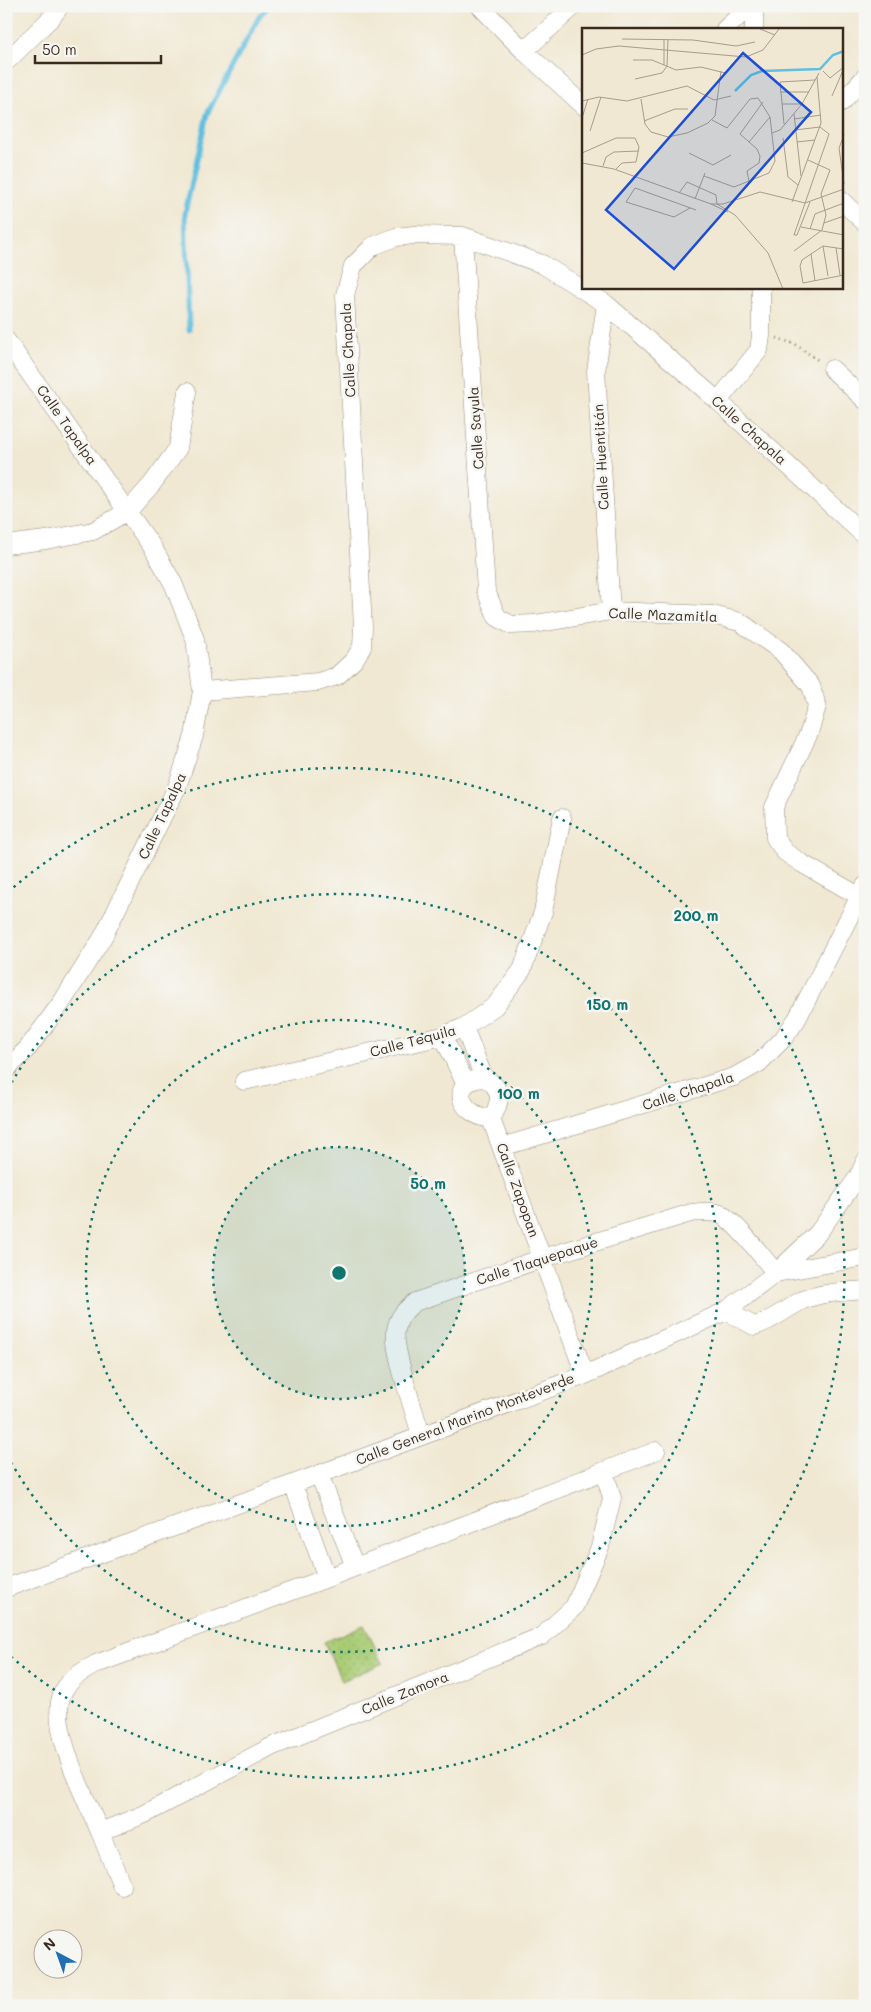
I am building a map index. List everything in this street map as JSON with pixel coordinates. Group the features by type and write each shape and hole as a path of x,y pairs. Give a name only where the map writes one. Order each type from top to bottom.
{"street":[{"path":"6,62 52,17 60,6"},
{"path":"480,6 524,51 582,104"},
{"path":"524,51 574,6"},
{"path":"726,28 750,6"},
{"path":"754,6 754,28"},
{"path":"844,100 865,77"},
{"path":"844,203 865,223"},
{"name":"Calle Chapala","path":"202,690 318,682 337,676 354,660 362,647 363,627 346,295 353,266 373,246 396,237 414,235 463,236 542,264 606,304 718,401 865,536"},
{"name":"Calle Sayula","path":"463,236 486,591 497,617"},
{"path":"718,401 758,350 761,336 761,289"},
{"name":"Calle Huentitán","path":"606,304 596,371 611,612"},
{"name":"Calle Tapalpa","path":"6,340 128,511 153,548 173,583 195,639 202,690 194,736 177,787 103,937 62,1002 28,1048 6,1070"},
{"path":"832,369 865,400"},
{"path":"6,545 46,540 93,530 128,511 152,484 178,448 187,392"},
{"name":"Calle Mazamitla","path":"497,617 511,625 536,624 611,612 713,615 740,622 781,651 811,686 818,706 809,733 774,807 775,838 785,852 801,863 862,891"},
{"name":"Calle Tequila","path":"244,1081 442,1036 464,1027 496,1006 522,970 543,912 562,818"},
{"name":"Calle Chapala","path":"502,1147 734,1077 759,1063 783,1039 798,1018 862,891"},
{"path":"464,1027 484,1078"},
{"path":"442,1036 466,1085"},
{"path":"484,1078 492,1082 498,1090 497,1109 491,1119 480,1117 470,1112 463,1104 462,1094 466,1085 474,1079 484,1078"},
{"name":"Calle Zapopan","path":"491,1119 585,1374"},
{"name":"Calle General Marino Monteverde","path":"6,1588 293,1484 585,1374 726,1311 776,1273 818,1233 858,1177 865,1162"},
{"name":"Calle Tlaquepaque","path":"421,1435 397,1350 395,1331 402,1313 415,1302 543,1258 676,1217 708,1211 721,1214 733,1224 776,1273"},
{"path":"776,1273 865,1257"},
{"path":"726,1311 754,1326 765,1323 802,1300 825,1293 865,1290"},
{"path":"122,1886 61,1733 59,1712 63,1692 76,1675 96,1664 327,1578 656,1451"},
{"name":"Calle Zamora","path":"100,1832 145,1814 271,1747 542,1636 574,1607 600,1547 612,1498 604,1471"},
{"path":"319,1474 355,1567"},
{"path":"293,1484 327,1578"}],"path":[{"path":"761,336 795,344 832,369"}],"green space":[{"path":"364,1625 383,1663 342,1681 324,1642"}],"waterway":[{"path":"189,330 185,213 207,114 260,15 269,6"}]}
